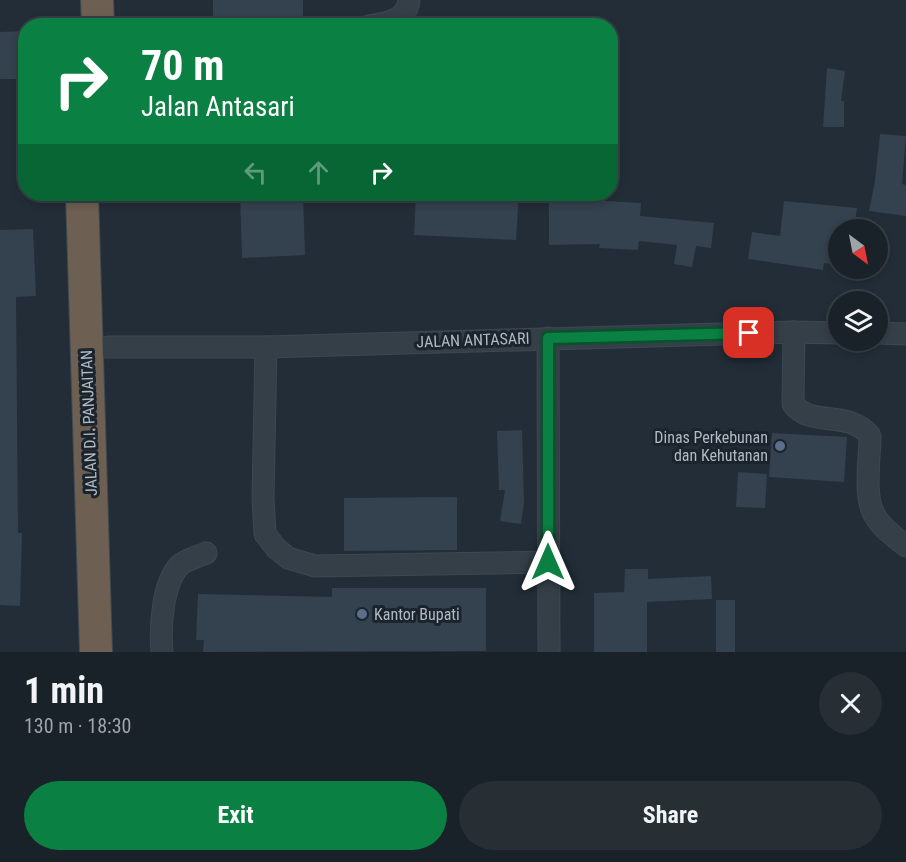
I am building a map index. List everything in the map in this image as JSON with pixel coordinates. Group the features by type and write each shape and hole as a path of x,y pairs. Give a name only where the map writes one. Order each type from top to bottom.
{"highway":[{"path":"76,0 77,18"},
{"path":"97,0 98,18"},
{"name":"JALAN D.I. PANJAITAN","path":"82,201 96,652"},
{"name":"JALAN D.I. PANJAITAN","path":"104,201 117,652"}],"street":[{"path":"398,18 407,11 409,0"},
{"path":"794,332 793,404 798,410 810,415 851,421 864,428 870,436 869,501 873,514 890,533 906,546"},
{"name":"JALAN ANTASARI","path":"108,347 266,346 828,333"},
{"path":"888,333 906,334"},
{"path":"548,338 549,652"},
{"path":"266,346 263,497 265,534 288,558 315,566 548,562"},
{"path":"162,652 164,602 170,581 182,563 206,553"}],"building":[{"path":"213,0 303,0 303,17 213,18"},
{"path":"18,31 18,79 0,79 0,32"},
{"path":"827,68 845,71 841,101 844,101 844,127 823,127"},
{"path":"880,134 906,136 902,184 906,185 906,216 869,211"},
{"path":"240,201 303,201 305,255 242,258"},
{"path":"416,201 519,201 516,240 414,235"},
{"path":"549,201 641,203 640,216 714,223 711,248 696,246 692,267 674,264 677,245 639,241 638,250 599,248 600,244 549,245"},
{"path":"784,201 857,208 856,219 828,219 828,263 824,263 823,270 748,259 752,232 780,236"},
{"path":"33,229 36,296 16,297 18,533 22,533 20,606 0,605 0,230"},
{"path":"522,430 524,502 521,524 500,521 505,490 499,490 497,431"},
{"path":"772,433 847,437 844,482 769,477"},
{"path":"738,472 767,474 765,508 736,507"},
{"path":"457,497 457,550 344,551 344,498"},
{"path":"625,569 648,569 648,579 711,576 712,599 647,602 647,652 594,652 594,593 624,592"},
{"path":"332,588 486,588 486,651 203,652 204,640 196,640 198,594 332,597"},
{"path":"716,600 735,600 735,652 716,652"}],"place":[{"name":"Dinas Perkebunan dan Kehutanan","path":"780,446"},
{"name":"Kantor Bupati","path":"362,614"}],"route":[{"path":"548,562 548,338 749,333"}]}
